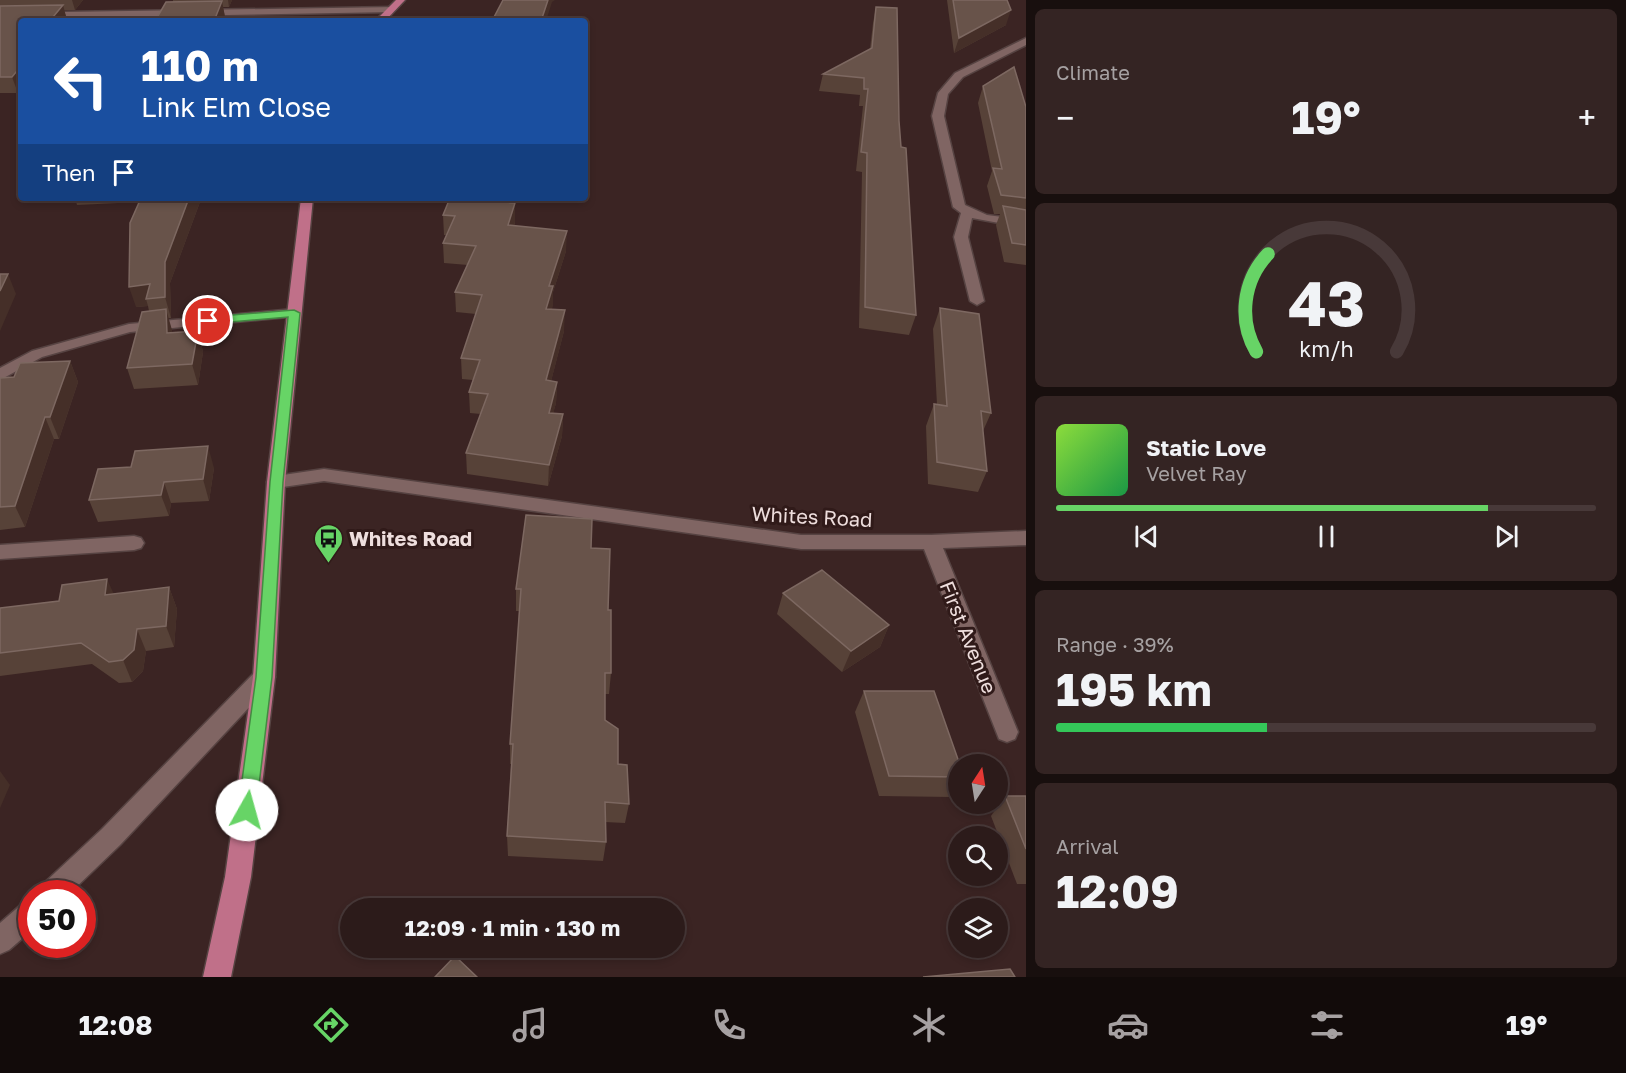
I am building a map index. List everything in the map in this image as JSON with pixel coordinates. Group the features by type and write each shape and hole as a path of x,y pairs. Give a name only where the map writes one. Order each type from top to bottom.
{"main road":[{"path":"383,18 401,0"},
{"path":"217,977 238,877 264,677 276,482 307,201"}],"street":[{"path":"123,13 132,0"},
{"path":"0,16 392,9"},
{"path":"1026,41 959,75 943,93 938,116 958,207 967,213 1026,224"},
{"path":"967,213 961,237 977,301"},
{"path":"0,375 38,354 129,328 294,313"},
{"name":"Whites Road","path":"276,482 324,475 801,542 931,542 1026,538"},
{"name":"First Avenue","path":"931,542 1007,732"},
{"path":"0,552 134,543"},
{"path":"66,880 111,837 264,677"},
{"path":"0,941 18,925"}],"building":[{"path":"503,0 548,0 542,18 494,18"},
{"path":"953,0 1007,0 1011,10 959,38"},
{"path":"222,1 215,18 157,18 166,2"},
{"path":"63,5 53,17 59,18 18,18 18,70 12,77 0,77 0,6"},
{"path":"876,7 897,8 899,121 901,147 906,148 916,315 865,307 867,153 861,152 868,89 864,89 864,78 823,74 872,48"},
{"path":"1014,67 1026,107 1026,198 1001,195 993,168 1002,169 983,86"},
{"path":"140,201 188,201 165,262 165,297 146,299 150,284 129,287 130,223"},
{"path":"449,201 515,203 508,225 567,231 549,286 553,286 546,309 565,310 546,380 557,382 549,413 563,414 549,465 466,453 488,394 469,392 480,360 461,358 482,295 455,292 476,246 443,243 455,216 443,215"},
{"path":"1003,206 1026,210 1026,245 1012,243"},
{"path":"0,274 8,274 0,291"},
{"path":"940,308 979,314 991,413 981,411 987,471 937,462 934,404 947,406"},
{"path":"166,309 167,333 198,331 192,364 127,368 142,312"},
{"path":"70,361 50,417 45,417 15,506 0,507 0,378 14,377 20,363"},
{"path":"208,446 203,479 164,482 161,495 89,500 98,469 131,467 135,451"},
{"path":"526,515 592,519 591,548 610,549 608,610 611,610 611,673 605,673 605,720 618,729 618,764 627,765 629,804 605,802 606,842 507,836 513,744 510,744 521,589 516,589"},
{"path":"822,570 889,625 851,651 783,593"},
{"path":"107,579 105,595 169,587 166,626 137,629 134,650 123,660 109,662 81,643 0,653 0,608 59,601 62,585"},
{"path":"864,691 934,691 956,754 948,754 948,777 889,776"},
{"path":"1008,796 1026,796 1026,849 1008,804"},
{"path":"453,958 457,958 477,977 435,977"},
{"path":"1010,969 1015,977 923,977"}],"place":[{"name":"Whites Road","path":"328,564"}],"route":[{"path":"208,321 294,313 276,482 264,677 247,810"}]}
